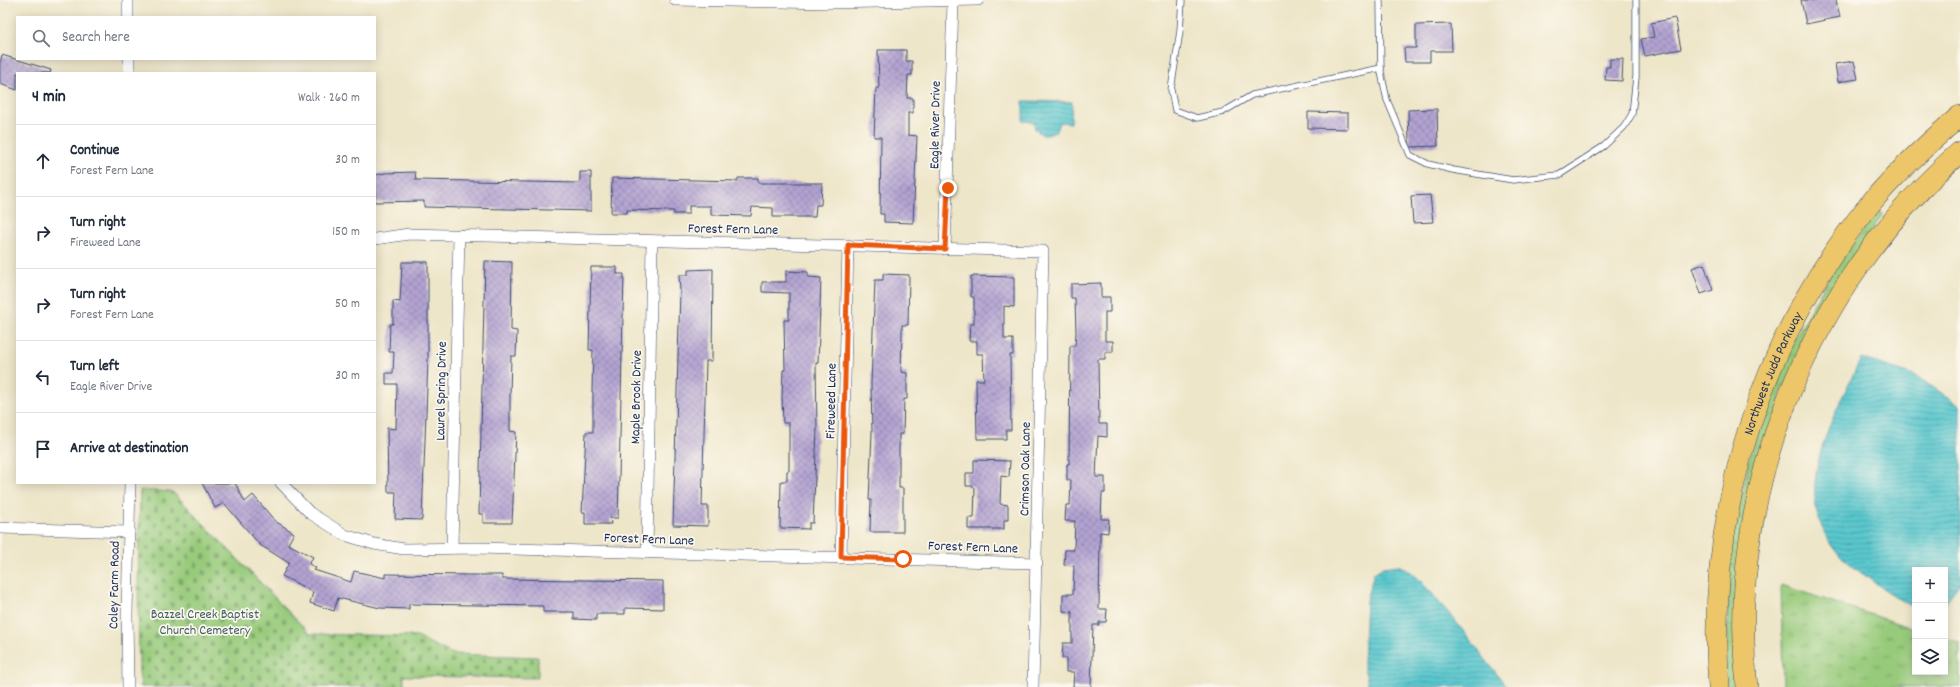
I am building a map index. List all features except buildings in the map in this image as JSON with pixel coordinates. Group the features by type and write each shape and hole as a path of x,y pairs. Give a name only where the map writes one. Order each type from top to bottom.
{"highway":[{"name":"Northwest Judd Parkway","path":"1719,687 1716,614 1721,550 1741,454 1769,372 1800,309 1820,275 1870,204 1920,152 1960,116"},
{"name":"Northwest Judd Parkway","path":"1747,687 1744,650 1744,615 1752,531 1768,460 1791,390 1829,311 1865,257 1906,205 1960,152"}],"street":[{"path":"128,0 128,16"},
{"path":"675,0 828,3 953,2 978,0"},
{"name":"Eagle River Drive","path":"945,249 953,2"},
{"path":"129,60 129,72"},
{"name":"Forest Fern Lane","path":"376,239 409,234 1043,251"},
{"name":"Laurel Spring Drive","path":"452,548 459,235"},
{"name":"Maple Brook Drive","path":"647,553 652,241"},
{"name":"Fireweed Lane","path":"841,557 848,245"},
{"name":"Crimson Oak Lane","path":"1033,687 1043,251"},
{"name":"Coley Farm Road","path":"128,687 127,615 130,484"},
{"name":"Forest Fern Lane","path":"282,484 310,513 345,535 374,544 404,549 452,548 1037,563"},
{"path":"0,528 129,532"}],"lane":[{"path":"1182,0 1180,31 1172,90 1175,110 1197,118 1222,112 1252,95 1381,68"},
{"path":"1380,0 1381,68 1387,100 1410,155 1428,164 1453,170 1513,180 1559,175 1604,146 1624,127 1632,114 1636,77 1636,0"}],"green space":[{"path":"1878,210 1883,214 1861,247 1780,395 1738,687 1727,687 1726,662 1730,547 1750,455 1790,347 1830,275"},
{"name":"Bazzel Creek Baptist Church Cemetery","path":"140,490 173,492 310,634 415,636 453,654 538,657 538,678 404,676 404,687 141,687 139,671 138,587"},
{"path":"1781,585 1912,628 1912,675 1948,675 1948,640 1960,643 1960,687 1783,687"}],"water":[{"path":"1023,101 1072,102 1071,123 1060,122 1058,128 1054,132 1043,135 1035,129 1034,122 1023,121"},
{"path":"1861,358 1914,375 1960,405 1960,583 1948,599 1948,567 1912,567 1912,606 1892,595 1851,565 1834,549 1830,543 1817,512 1815,490 1817,467 1823,444 1841,399"},
{"path":"1398,565 1417,577 1453,618 1507,687 1369,687 1363,663 1366,600 1374,573 1383,567"}],"route":[{"path":"903,559 841,557 848,245 945,249 948,188"}]}
